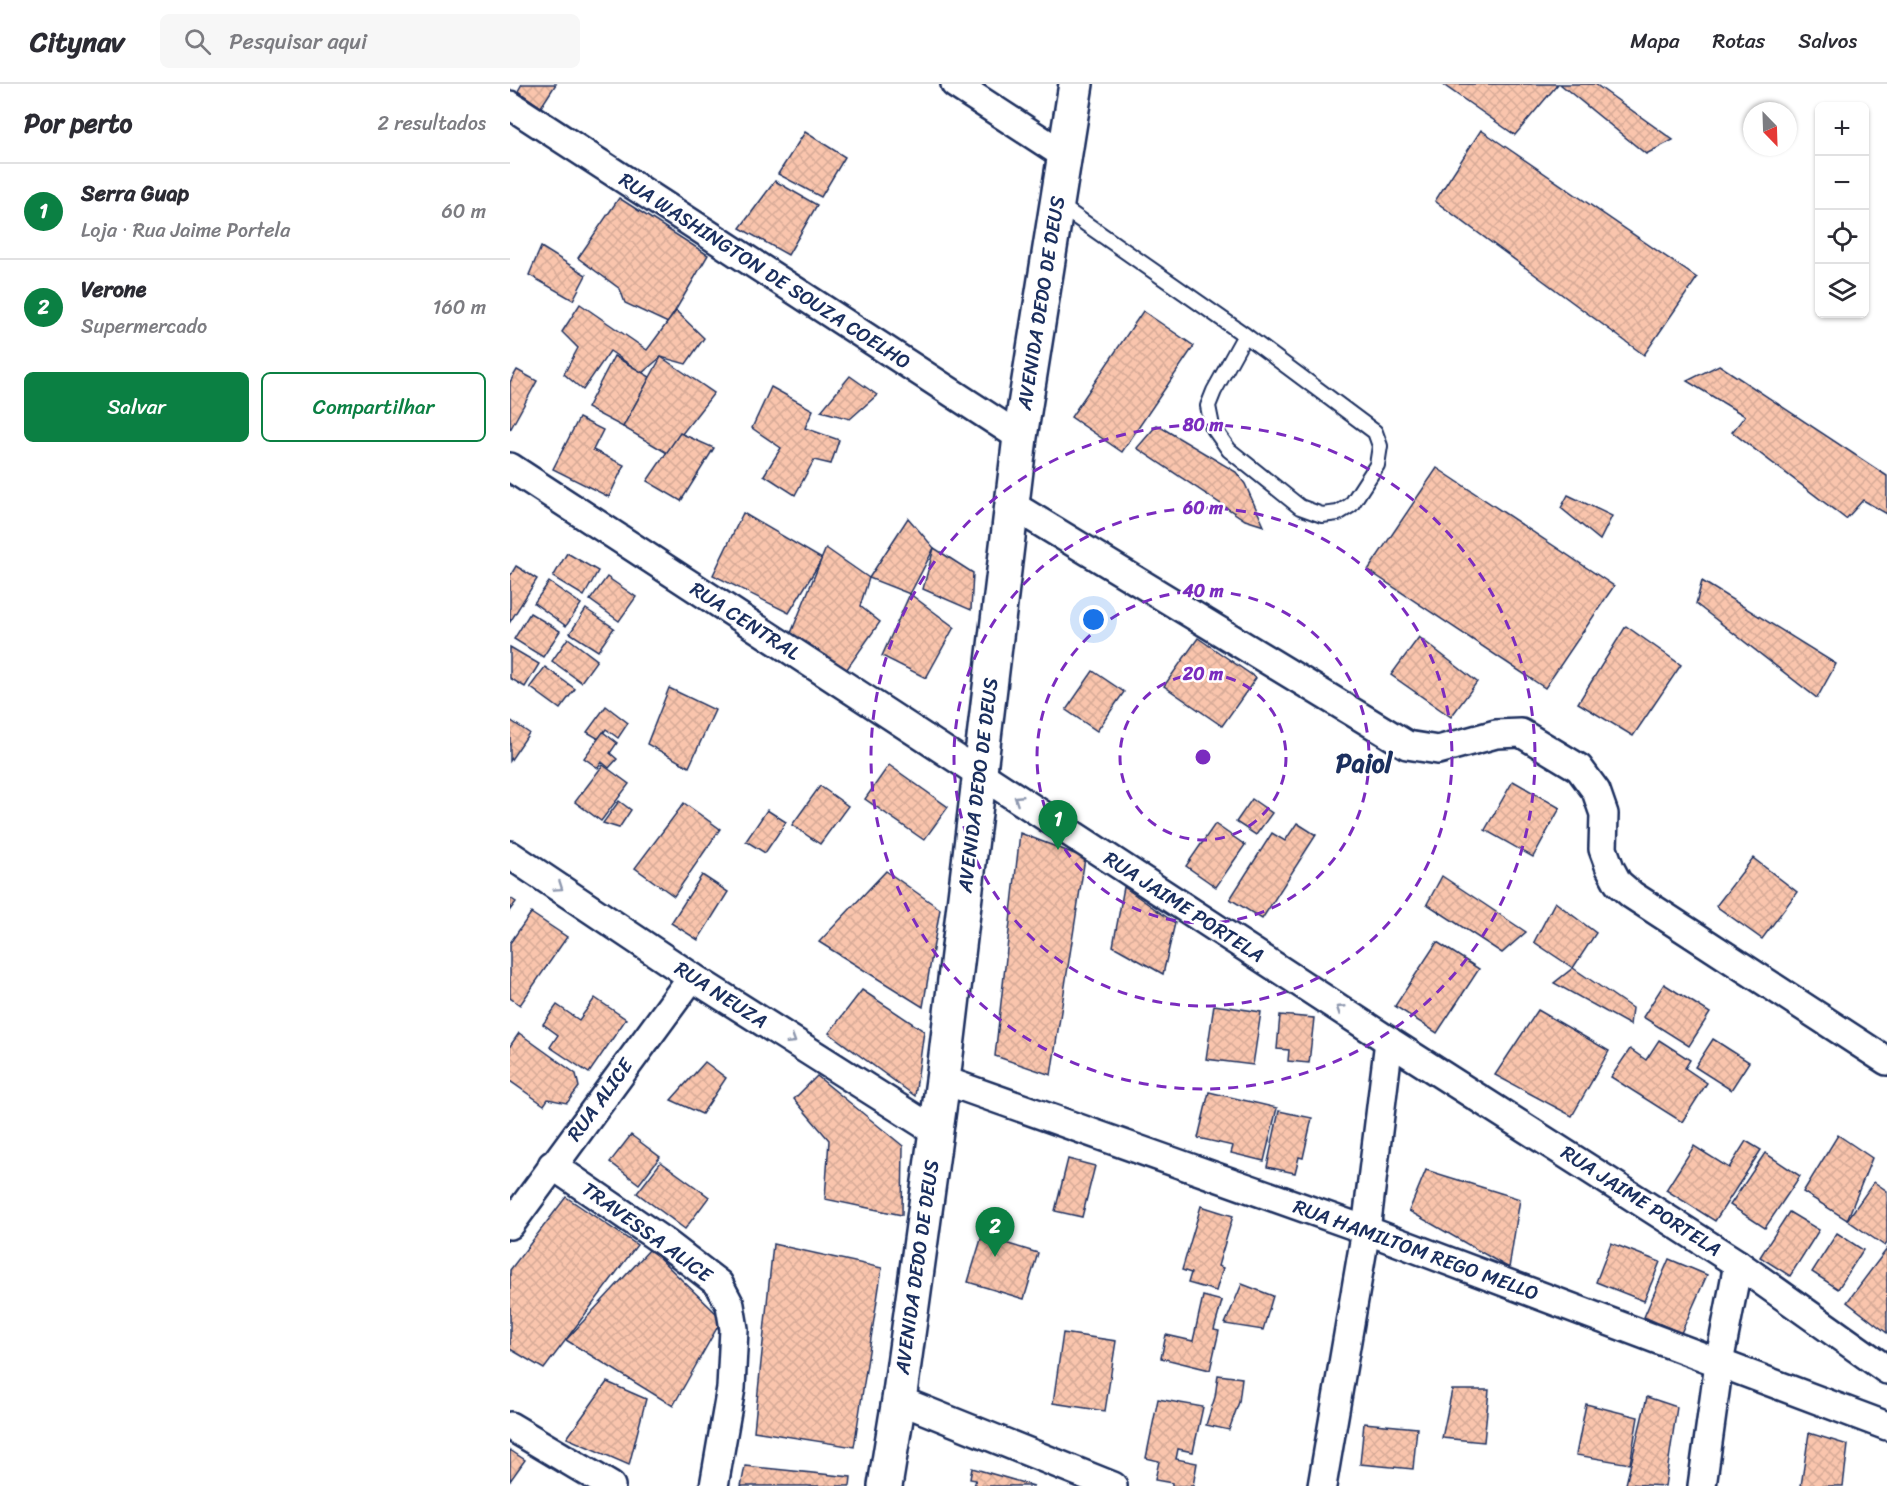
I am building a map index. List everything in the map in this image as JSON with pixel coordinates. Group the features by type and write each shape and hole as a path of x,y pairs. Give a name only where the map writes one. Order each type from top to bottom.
{"main road":[{"name":"AVENIDA DEDO DE DEUS","path":"885,1486 943,1080 1020,437 1076,84"}],"street":[{"path":"955,84 1064,155"},
{"name":"RUA WASHINGTON DE SOUZA COELHO","path":"510,105 1020,437"},
{"name":"RUA CENTRAL","path":"510,467 979,774"},
{"path":"1012,505 1407,745 1438,750 1496,734 1521,733 1579,768 1596,791 1604,814 1603,849 1618,883 1632,896 1887,1061"},
{"name":"RUA JAIME PORTELA","path":"979,774 1389,1041 1738,1264 1887,1370"},
{"name":"RUA NEUZA","path":"510,855 692,977 935,1131"},
{"name":"RUA ALICE","path":"510,1225 692,977"},
{"path":"1322,1486 1366,1230 1389,1041"},
{"name":"RUA HAMILTOM REGO MELLO","path":"943,1080 1366,1230 1887,1426"},
{"name":"TRAVESSA ALICE","path":"552,1166 667,1244 719,1284 730,1305 734,1329 731,1389 714,1486"},
{"path":"1702,1486 1719,1363 1738,1264"},
{"path":"899,1400 1113,1486"},
{"path":"510,1426 611,1486"}],"lane":[{"path":"1057,203 1245,335 1375,432 1380,446 1377,465 1351,505 1338,513 1322,515 1300,507 1229,450 1212,426 1208,406 1245,335"}],"building":[{"path":"522,84 556,84 541,107 518,91"},
{"path":"1442,84 1558,84 1515,135"},
{"path":"1560,84 1595,84 1673,140 1646,154"},
{"path":"1481,130 1697,278 1644,355 1435,201"},
{"path":"805,132 845,157 821,197 778,174"},
{"path":"775,181 817,205 788,255 740,228"},
{"path":"619,198 708,255 668,323 625,303 620,289 578,258"},
{"path":"541,247 586,275 573,300 529,275"},
{"path":"580,304 647,350 676,311 704,338 686,364 661,357 642,373 610,351 583,390 564,374 578,348 562,332"},
{"path":"1143,311 1194,346 1122,452 1071,417"},
{"path":"614,356 650,377 623,427 587,408"},
{"path":"661,357 714,393 667,453 623,427"},
{"path":"1719,365 1887,476 1887,514 1863,500 1846,519 1732,432 1745,416 1687,381"},
{"path":"517,370 537,381 510,430 510,382"},
{"path":"850,376 877,395 850,419 821,411"},
{"path":"771,387 813,410 805,428 839,440 831,464 814,460 795,495 764,475 781,448 752,428"},
{"path":"579,418 603,430 593,450 624,465 609,497 553,469"},
{"path":"1157,425 1236,472 1245,484 1264,526 1245,520 1137,448"},
{"path":"680,433 714,448 681,501 647,481"},
{"path":"1437,468 1614,586 1545,688 1368,570"},
{"path":"1568,495 1612,516 1600,540 1561,508"},
{"path":"743,513 822,559 789,613 713,575"},
{"path":"908,518 934,548 910,594 869,578"},
{"path":"826,548 869,578 860,606 880,622 847,669 823,662 789,638"},
{"path":"934,548 973,573 971,610 923,589"},
{"path":"567,553 598,571 584,596 553,577"},
{"path":"516,566 537,579 510,622 510,576"},
{"path":"607,577 636,597 619,621 590,600"},
{"path":"1702,581 1836,664 1817,698 1696,604"},
{"path":"549,582 581,604 566,626 534,603"},
{"path":"910,594 954,627 926,678 882,656"},
{"path":"586,609 614,628 598,651 570,633"},
{"path":"530,613 560,631 543,657 514,639"},
{"path":"1626,626 1681,665 1633,736 1578,703"},
{"path":"1419,637 1477,682 1451,717 1391,675"},
{"path":"568,638 597,660 581,682 552,661"},
{"path":"1198,638 1256,678 1222,726 1164,686"},
{"path":"510,647 539,664 525,687 510,678"},
{"path":"545,667 575,689 560,709 530,687"},
{"path":"1093,671 1124,692 1097,731 1066,710"},
{"path":"669,688 715,710 689,767 647,744"},
{"path":"606,706 628,723 618,738 606,729 599,739 587,732"},
{"path":"510,720 529,733 510,761"},
{"path":"603,732 617,743 610,753 617,759 609,768 602,762 598,768 584,758"},
{"path":"603,765 629,784 601,821 575,802"},
{"path":"889,765 948,807 924,840 865,799"},
{"path":"1513,781 1560,808 1533,857 1485,830"},
{"path":"820,786 848,806 820,844 792,825"},
{"path":"1252,799 1272,813 1256,835 1236,822"},
{"path":"619,801 631,810 619,828 603,823"},
{"path":"684,803 720,829 674,896 635,868"},
{"path":"767,810 786,822 765,853 746,841"},
{"path":"1297,823 1316,835 1262,919 1230,899 1272,833 1285,841"},
{"path":"1215,824 1245,845 1216,887 1186,866"},
{"path":"1020,833 1085,858 1051,1075 995,1056"},
{"path":"1753,858 1797,892 1762,939 1716,906"},
{"path":"886,871 940,909 923,1007 819,942"},
{"path":"702,875 728,892 698,940 671,923"},
{"path":"1442,876 1526,932 1502,953 1427,904"},
{"path":"1124,887 1175,923 1163,974 1113,946"},
{"path":"510,898 516,902 510,910"},
{"path":"1555,902 1596,933 1573,968 1534,942"},
{"path":"531,913 567,937 520,1005 510,998 510,943"},
{"path":"1437,942 1479,969 1437,1033 1395,1006"},
{"path":"1573,968 1632,1008 1630,1025 1554,983"},
{"path":"1664,984 1710,1013 1689,1046 1643,1017"},
{"path":"862,990 924,1031 915,1096 829,1033"},
{"path":"595,998 626,1019 589,1073 550,1047 558,1035 543,1024 557,1005 579,1020"},
{"path":"1214,1005 1261,1012 1253,1065 1206,1059"},
{"path":"1538,1010 1609,1051 1572,1116 1495,1075"},
{"path":"1280,1015 1314,1018 1309,1063 1288,1061 1289,1050 1277,1049"},
{"path":"519,1033 576,1074 579,1087 567,1103 548,1099 544,1105 510,1081 510,1046"},
{"path":"1713,1039 1749,1062 1731,1090 1695,1067"},
{"path":"1659,1040 1690,1060 1685,1068 1707,1083 1682,1122 1611,1077 1630,1049 1646,1060"},
{"path":"705,1062 726,1078 702,1114 671,1100"},
{"path":"817,1076 903,1146 902,1215 825,1199 829,1140 794,1099"},
{"path":"1209,1092 1277,1108 1264,1161 1231,1153 1233,1146 1198,1138"},
{"path":"1279,1111 1312,1118 1303,1158 1299,1157 1295,1173 1267,1167"},
{"path":"631,1135 660,1157 639,1184 610,1162"},
{"path":"1838,1135 1872,1158 1847,1220 1803,1192"},
{"path":"1746,1141 1761,1150 1715,1221 1666,1190 1694,1146 1729,1168"},
{"path":"1765,1153 1800,1176 1765,1228 1730,1205"},
{"path":"1068,1159 1095,1166 1082,1217 1055,1211"},
{"path":"661,1162 709,1197 685,1229 637,1193"},
{"path":"1426,1170 1520,1199 1509,1268 1409,1211"},
{"path":"1874,1182 1887,1191 1887,1243 1885,1246 1847,1220"},
{"path":"566,1197 637,1245 544,1369 510,1349 510,1270"},
{"path":"1201,1206 1233,1216 1218,1266 1223,1268 1216,1291 1188,1283 1191,1273 1182,1270"},
{"path":"1789,1212 1819,1230 1790,1276 1760,1257"},
{"path":"1837,1233 1863,1250 1838,1289 1812,1272"},
{"path":"982,1236 1038,1253 1024,1299 968,1282"},
{"path":"1611,1243 1660,1262 1644,1301 1596,1282"},
{"path":"773,1244 882,1268 854,1447 754,1431"},
{"path":"650,1249 722,1319 673,1406 566,1340"},
{"path":"1887,1249 1887,1333 1847,1302"},
{"path":"1669,1259 1707,1275 1681,1333 1644,1317"},
{"path":"1242,1284 1273,1296 1263,1330 1225,1324"},
{"path":"1203,1296 1222,1301 1214,1330 1219,1331 1210,1370 1161,1358 1166,1335 1193,1341"},
{"path":"1063,1333 1116,1341 1105,1411 1053,1403"},
{"path":"1218,1375 1242,1378 1239,1402 1229,1430 1206,1425 1215,1397"},
{"path":"607,1382 646,1399 629,1465 567,1438"},
{"path":"1452,1390 1489,1390 1484,1442 1442,1438"},
{"path":"1647,1397 1677,1407 1665,1486 1626,1484"},
{"path":"1158,1399 1203,1407 1193,1452 1178,1449 1176,1459 1197,1463 1193,1486 1172,1486 1172,1483 1155,1480 1159,1461 1146,1458"},
{"path":"1586,1404 1638,1417 1630,1464 1576,1455"},
{"path":"1364,1423 1417,1428 1413,1469 1360,1464"},
{"path":"1809,1433 1848,1445 1843,1486 1801,1486"},
{"path":"510,1450 525,1460 510,1481"},
{"path":"745,1466 851,1477 850,1486 741,1486"},
{"path":"972,1468 1034,1486 974,1486 976,1480 970,1479"}],"place":[{"name":"Serra Guap","path":"1058,850"},
{"name":"Verone","path":"995,1257"}],"district":[{"name":"Paiol","path":"1364,763"}]}
